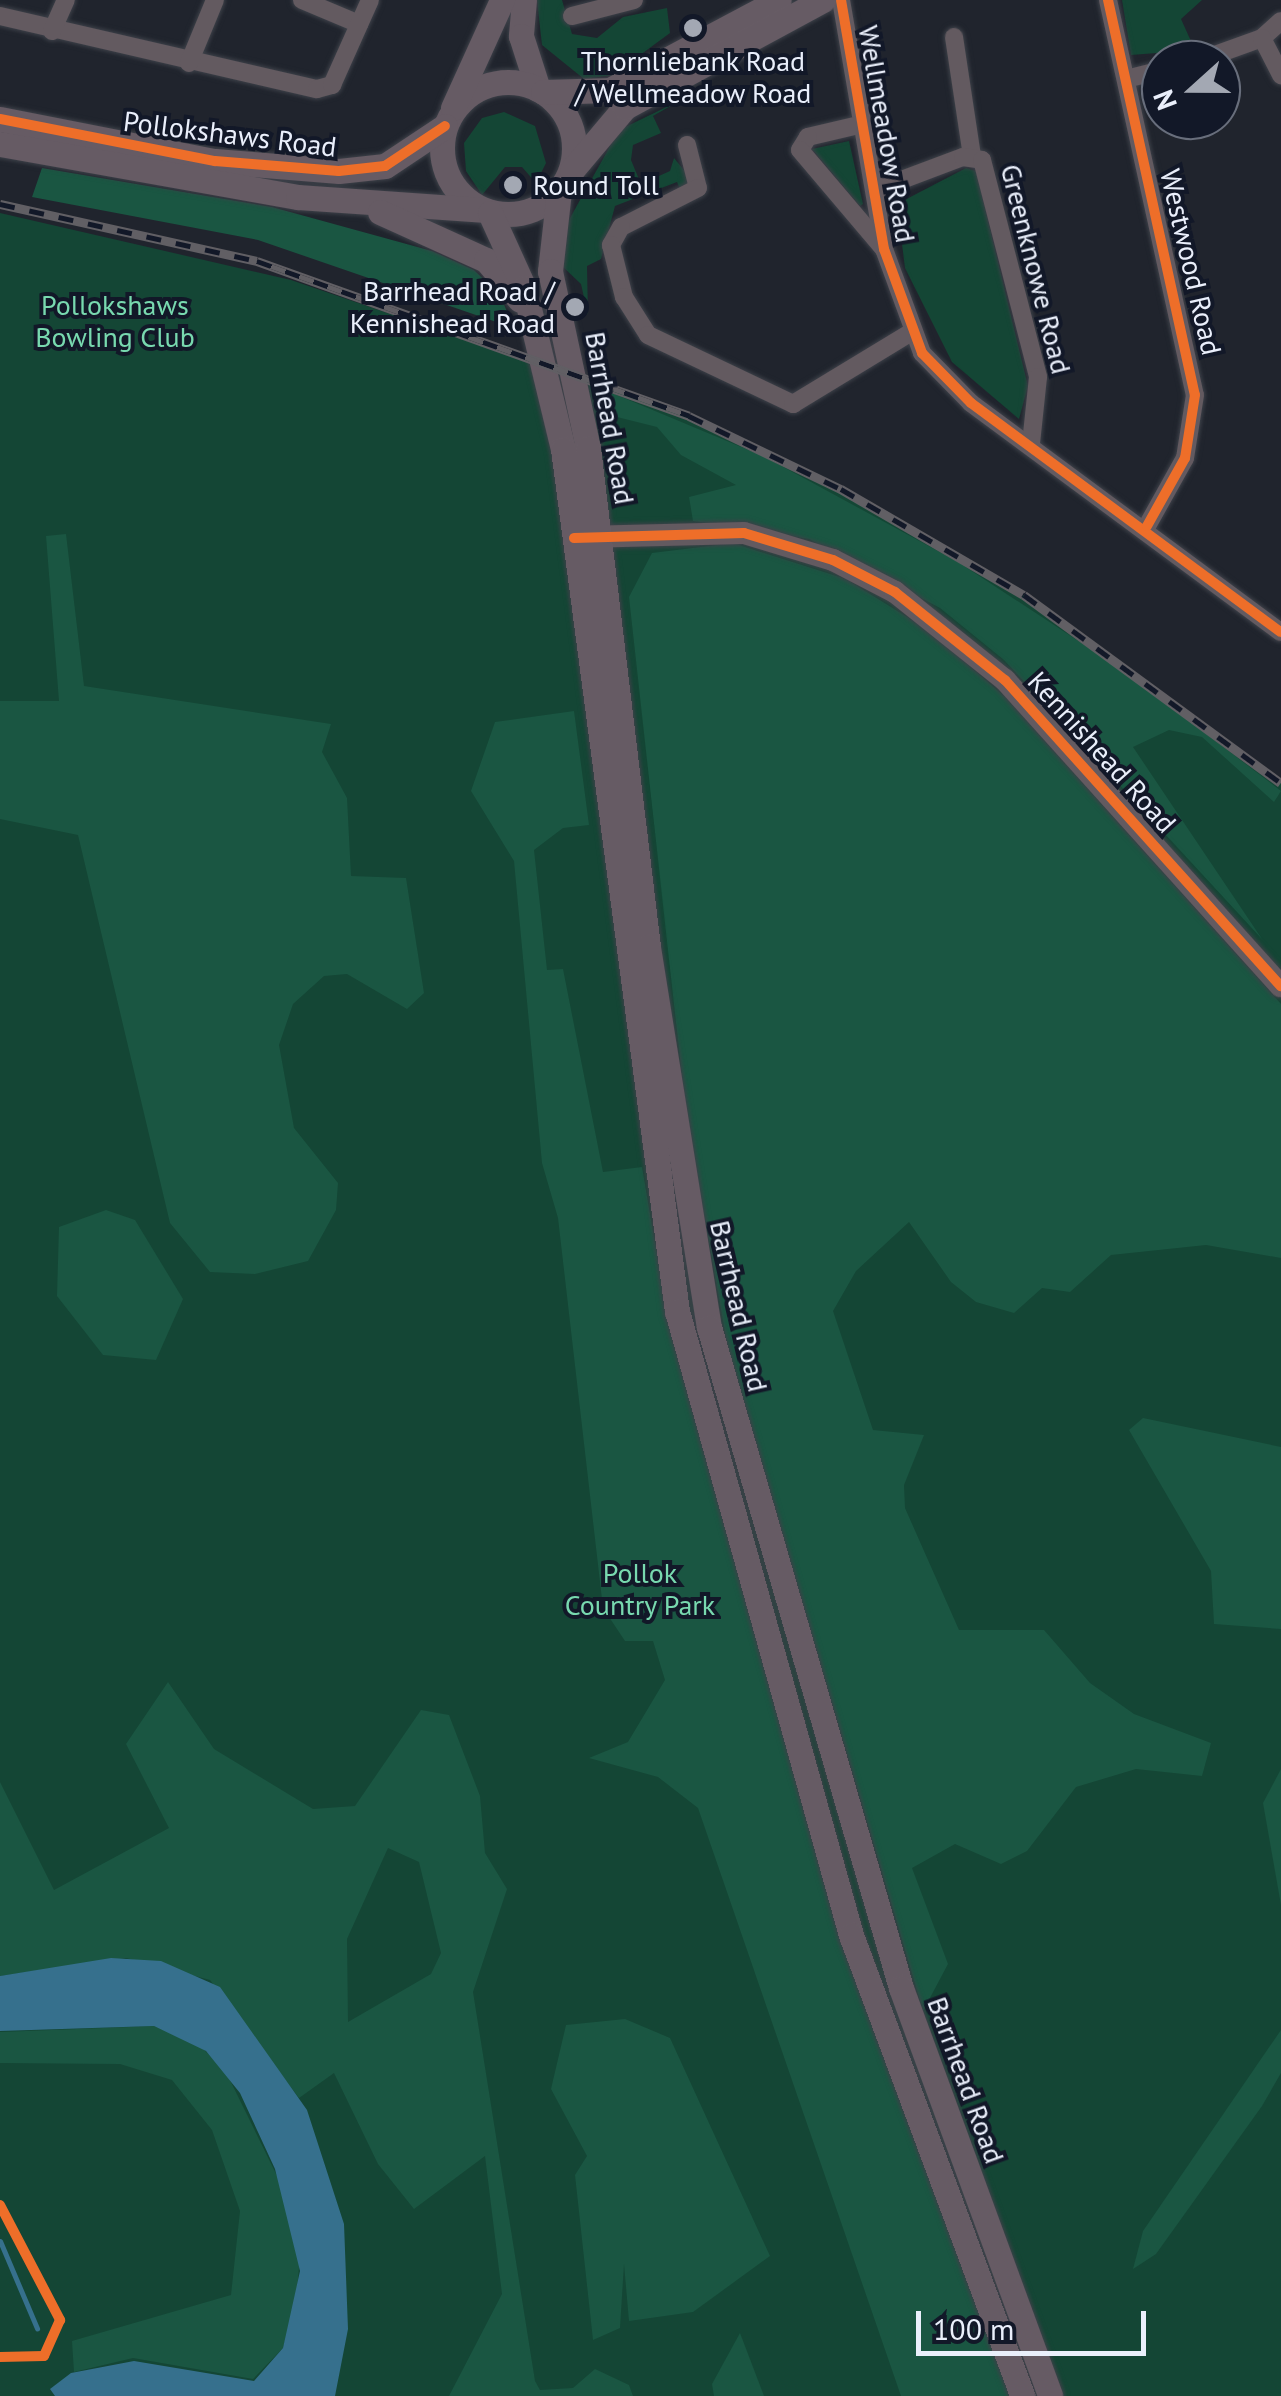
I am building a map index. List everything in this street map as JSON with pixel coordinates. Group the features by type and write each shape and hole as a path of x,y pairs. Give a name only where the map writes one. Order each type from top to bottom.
{"main road":[{"path":"502,0 448,119 446,172 486,211 526,212 562,187 625,107 823,0"},
{"path":"524,0 521,36 541,90 572,133 562,187"},
{"path":"448,119 486,85 610,90 779,0"},
{"name":"Pollokshaws Road","path":"0,119 214,161 339,171 385,166 448,119"},
{"name":"Pollokshaws Road","path":"0,144 372,206 486,211"},
{"name":"Barrhead Road","path":"562,187 548,254 601,536 612,747 666,1261 724,1484 851,1936 1022,2396"},
{"path":"372,206 486,260 533,321"},
{"name":"Barrhead Road","path":"486,211 533,321 612,747 687,1217 752,1477 901,1988 1050,2396"},
{"path":"724,1484 752,1477"}],"street":[{"path":"52,31 66,0"},
{"path":"189,64 215,0"},
{"path":"302,0 359,24"},
{"path":"0,16 189,64 317,89 332,85 370,0"},
{"path":"572,16 634,0"},
{"name":"Wellmeadow Road","path":"840,0 884,249 910,333 951,386 1146,526 1281,632"},
{"name":"Westwood Road","path":"1108,0 1195,395 1185,458 1146,526"},
{"path":"1241,46 1262,38 1281,21"},
{"path":"954,38 972,156"},
{"path":"1262,38 1281,75"},
{"path":"1126,79 1141,75"},
{"name":"Wellmeadow Road","path":"863,124 808,137 800,150 884,249"},
{"path":"687,146 698,188 621,227 611,245 624,297 648,335 793,404 910,333"},
{"name":"Greenknowe Road","path":"875,190 972,156 986,167 1038,377 1031,444"},
{"name":"Kennishead Road","path":"574,538 744,533 832,560 895,592 1005,680 1281,986"}],"green space":[{"path":"537,0 562,0 572,34 597,38 623,17 667,8 670,33 613,75 584,79 542,45"},
{"path":"1122,0 1202,0 1181,19 1190,40 1141,40 1141,54 1131,55"},
{"path":"683,99 653,116 661,133 633,145 631,160 641,184 670,171 674,158 692,180 681,192 677,182 615,206 601,259 587,266 588,315 581,284 562,266 565,227 619,130"},
{"path":"504,112 535,126 546,163 536,183 522,167 505,167 482,195 466,171 464,143 482,118"},
{"path":"849,141 863,204 860,206 812,149"},
{"path":"42,168 272,207 432,251 474,270 500,295 514,328 258,240 32,197"},
{"path":"966,168 976,171 1028,386 1019,419 952,362 905,268 897,204"},
{"name":"Pollok Country Park","path":"0,213 291,280 689,416 841,489 1024,595 1281,783 1281,2396 0,2396"},
{"path":"588,383 765,457 958,562 1124,671 1281,791 1274,802 1202,737 1169,730 1133,747 1262,939 1004,660 940,608 809,539 693,521 689,497 736,485 681,455 657,427 605,414"},
{"path":"66,534 84,686 331,724 322,752 347,798 351,876 406,878 424,993 407,1009 347,974 324,976 293,1004 279,1045 294,1128 338,1183 336,1210 308,1261 255,1274 210,1272 170,1223 78,835 0,819 0,701 59,701 46,536"},
{"path":"733,543 846,579 928,630 1005,697 1281,1004 1281,1258 1206,1245 1111,1255 1070,1292 1042,1288 1014,1313 976,1302 951,1282 909,1222 856,1271 833,1311 873,1430 924,1435 904,1485 905,1508 959,1630 1044,1630 1090,1683 1134,1714 1211,1743 1202,1776 1136,1769 1076,1787 1027,1851 1001,1864 955,1844 912,1868 948,1964 923,2011 729,1355 686,1113 629,597 652,553"},
{"path":"574,711 589,825 563,828 534,850 547,970 563,969 603,1172 642,1167 660,1272 826,1883 1011,2396 901,2396 698,1808 658,1777 589,1758 628,1742 665,1680 653,1641 625,1641 603,1608 558,1218 542,1163 514,861 471,791 495,722"},
{"path":"106,1210 135,1220 183,1299 156,1360 103,1355 57,1296 59,1227"},
{"path":"1143,1418 1281,1447 1281,1629 1214,1624 1211,1571 1129,1430"},
{"path":"168,1682 214,1749 313,1809 355,1806 421,1710 449,1715 480,1796 485,1853 507,1889 473,1992 535,2381 540,2390 573,2388 595,2369 629,2385 633,2396 449,2396 502,2294 485,2156 414,2209 378,2164 334,2073 299,2098 210,1980 126,1958 0,1976 0,1782 54,1890 169,1828 126,1744","holes":["388,1848 419,1862 441,1953 431,1974 348,2022 347,1939"]},
{"path":"1281,1769 1281,1905 1263,1803"},
{"path":"625,2019 670,2038 770,2256 693,2312 629,2321 624,2264 620,2328 593,2340 575,2175 587,2156 551,2089 566,2025"},
{"path":"154,2026 199,2045 225,2070 283,2188 300,2257 296,2301 283,2348 253,2379 133,2358 74,2372 72,2341 231,2295 240,2211 212,2130 172,2080 120,2064 0,2063 0,2032"},
{"path":"1281,2030 1281,2073 1262,2106 1156,2254 1133,2269 1143,2231"},
{"path":"740,2333 764,2396 714,2396 712,2384"}],"water":[{"path":"111,1958 161,1961 220,1987 307,2110 344,2224 348,2329 335,2396 55,2396 50,2389 71,2373 134,2361 254,2381 283,2348 300,2271 275,2169 240,2093 206,2051 154,2026 0,2031 0,1976"}],"waterway":[{"path":"0,2241 37,2328"}],"railway":[{"path":"0,204 257,261 689,416 841,489 1024,595 1281,783"}],"cycle path":[{"path":"841,0 884,249 922,353 971,403 1281,632"},
{"path":"1108,0 1195,395 1185,458 1147,526"},
{"path":"0,119 215,161 339,171 385,166 445,126"},
{"path":"574,538 744,533 833,560 895,592 1005,680 1281,986"},
{"path":"0,2205 60,2320 44,2356 0,2357"}],"place":[{"name":"Thornliebank Road / Wellmeadow Road","path":"693,28"},
{"name":"Round Toll","path":"513,185"},
{"name":"Barrhead Road / Kennishead Road","path":"575,307"}],"park label":[{"name":"Pollokshaws Bowling Club","path":"115,321"}]}
